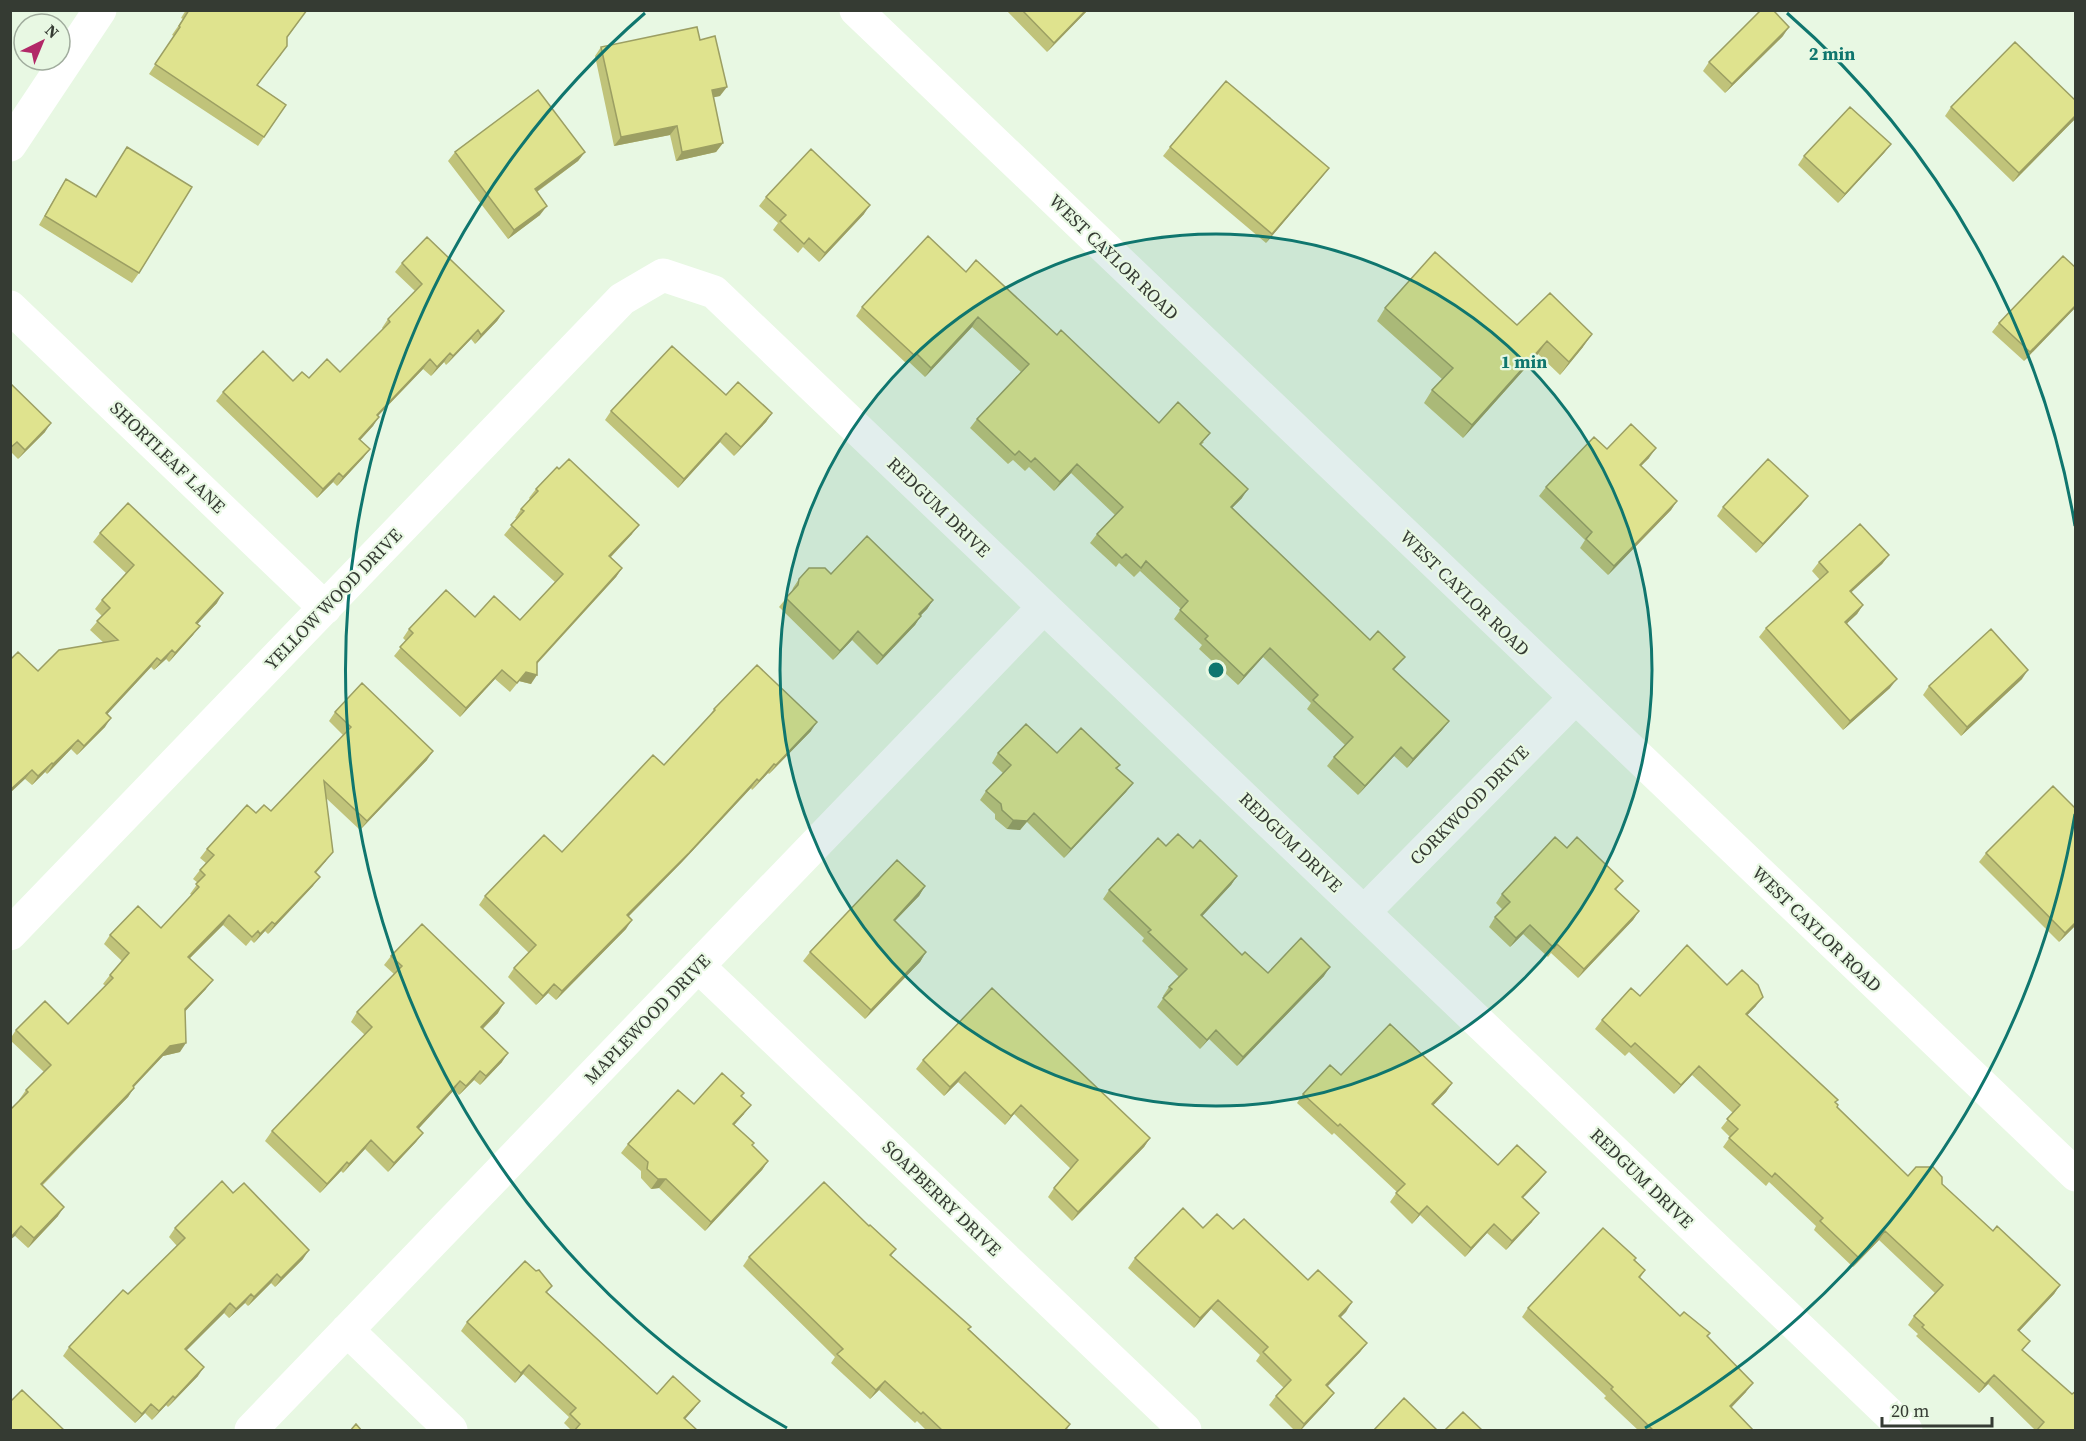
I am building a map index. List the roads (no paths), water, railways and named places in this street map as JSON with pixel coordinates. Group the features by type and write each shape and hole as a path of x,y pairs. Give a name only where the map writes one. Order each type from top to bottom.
{"street":[{"path":"10,145 100,10"},
{"name":"WEST CAYLOR ROAD","path":"856,10 2076,1175"},
{"name":"REDGUM DRIVE","path":"663,275 714,292 1906,1431"},
{"name":"YELLOW WOOD DRIVE","path":"10,934 622,299 663,275"},
{"name":"SHORTLEAF LANE","path":"10,307 325,608"},
{"name":"MAPLEWOOD DRIVE","path":"251,1431 1044,607"},
{"name":"CORKWOOD DRIVE","path":"1364,912 1575,698"},
{"name":"SOAPBERRY DRIVE","path":"698,966 1185,1431"},
{"path":"347,1330 451,1431"}]}
